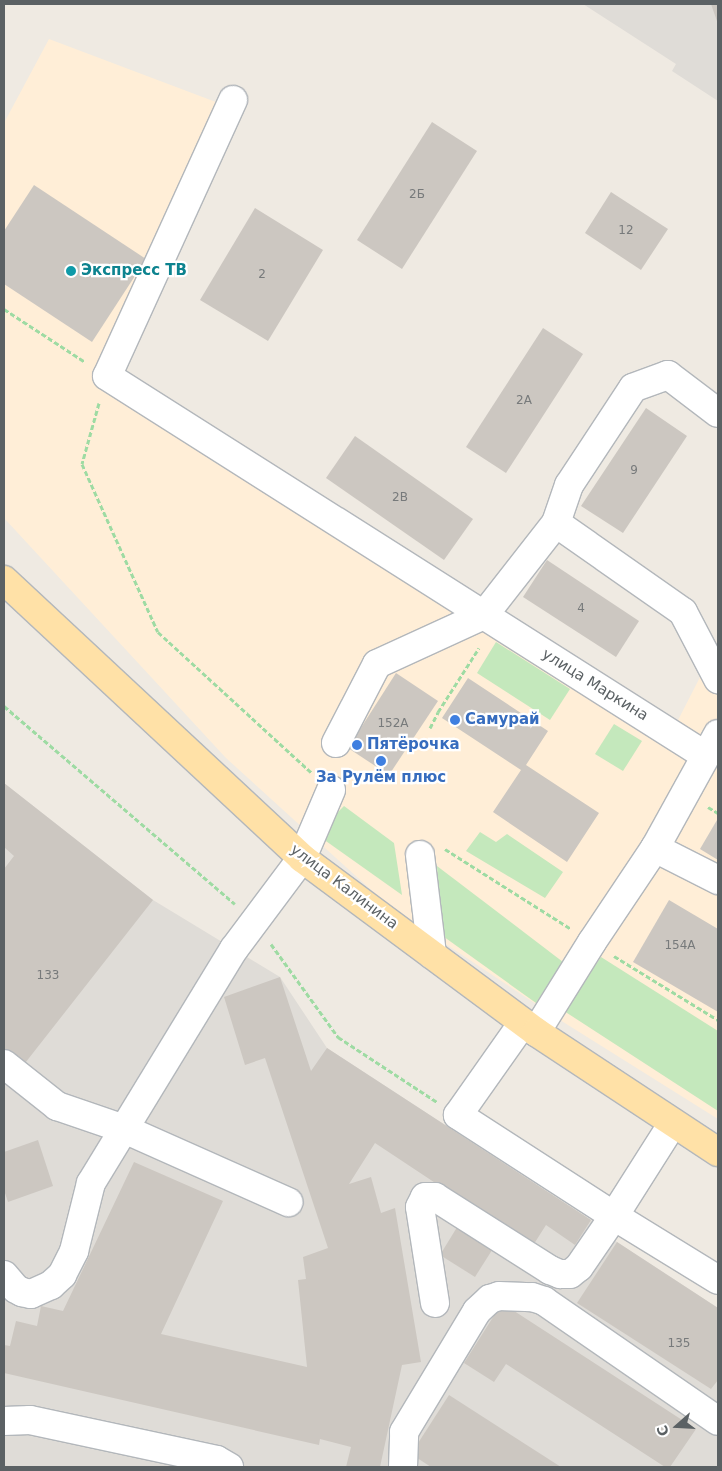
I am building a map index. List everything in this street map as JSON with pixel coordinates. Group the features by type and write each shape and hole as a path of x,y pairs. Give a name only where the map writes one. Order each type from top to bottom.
{"main road":[{"name":"улица Калинина","path":"4,580 302,858 529,1028 718,1152"}],"street":[{"path":"107,376 234,100"},
{"name":"улица Маркина","path":"107,376 490,618 712,745"},
{"path":"336,744 377,664 490,618 556,523 569,485 633,388 668,376 718,413"},
{"path":"556,523 684,612 718,679"},
{"path":"712,745 655,848 592,942 529,1028 458,1115 614,1216 718,1280"},
{"path":"4,1275 16,1288 31,1294 51,1285 62,1275 74,1251 82,1222 84,1200 91,1183 234,949 302,858 331,790"},
{"path":"655,848 718,880"},
{"path":"420,855 432,954"},
{"path":"4,1064 57,1106 124,1128 288,1202"},
{"path":"435,1303 420,1207 425,1197 435,1197 550,1270 560,1274 570,1274 580,1267 673,1123"},
{"path":"544,1302 560,1274"},
{"path":"403,1467 404,1432 483,1304 499,1296 532,1297 544,1302 718,1421"},
{"path":"4,1421 30,1420 217,1460 229,1467"}],"path":[{"path":"4,309 107,376 82,464 158,632 331,790"},
{"path":"430,728 490,618"}],"shaded area":[{"path":"583,4 718,4 718,101 672,71 676,64"},
{"path":"49,39 237,110 113,373 675,726 718,642 718,1119 560,1020 390,907 226,758 4,518 4,123"},
{"path":"4,783 153,900 280,977 327,1048 591,1220 617,1242 718,1308 718,1467 4,1467"}],"green space":[{"path":"496,642 570,689 550,720 477,673"},
{"path":"614,724 642,741 623,771 595,754"},
{"path":"344,806 394,843 402,895 316,834"},
{"path":"480,832 496,842 507,834 563,872 545,898 466,851"},
{"path":"437,866 563,962 536,1003 440,934"},
{"path":"601,957 718,1031 718,1111 564,1011"}],"building":[{"path":"711,4 718,4 718,24"},
{"path":"432,122 477,151 402,269 357,240"},
{"name":"Экспресс ТВ","path":"34,185 146,259 92,342 4,284 4,231"},
{"path":"611,192 668,229 641,270 585,233"},
{"path":"255,208 323,250 268,341 200,300"},
{"path":"543,328 583,354 506,473 466,447"},
{"path":"646,408 687,436 623,533 581,506"},
{"path":"355,436 473,519 444,560 326,478"},
{"path":"547,560 639,621 616,657 523,597"},
{"path":"396,673 438,701 389,775 348,748"},
{"path":"468,678 548,731 526,765 599,813 567,862 493,812 521,770 442,718"},
{"path":"4,783 153,900 22,1067 4,1053 4,869 14,856 4,847"},
{"path":"718,820 718,860 700,849"},
{"path":"669,900 718,929 718,1012 633,962"},
{"path":"280,977 311,1071 327,1048 591,1220 575,1245 546,1225 532,1247 375,1143 349,1184 371,1177 381,1213 395,1208 421,1362 402,1365 380,1467 346,1467 351,1447 320,1439 319,1445 4,1373 4,1345 10,1346 16,1321 37,1326 41,1306 63,1311 134,1162 223,1201 161,1334 307,1367 298,1280 306,1279 303,1257 328,1248 265,1058 245,1065 224,997"},
{"path":"38,1140 53,1186 8,1202 4,1190 4,1152"},
{"path":"459,1224 494,1247 475,1277 440,1255"},
{"path":"617,1242 718,1308 718,1380 711,1389 577,1303"},
{"path":"502,1303 696,1429 670,1467 665,1467 506,1364 494,1382 464,1363"},
{"path":"449,1395 561,1467 431,1467 411,1454"}],"place":[{"name":"Экспресс ТВ","path":"71,271"},
{"name":"Самурай","path":"455,720"},
{"name":"Пятёрочка","path":"357,745"},
{"name":"За Рулём плюс","path":"381,761"}]}
